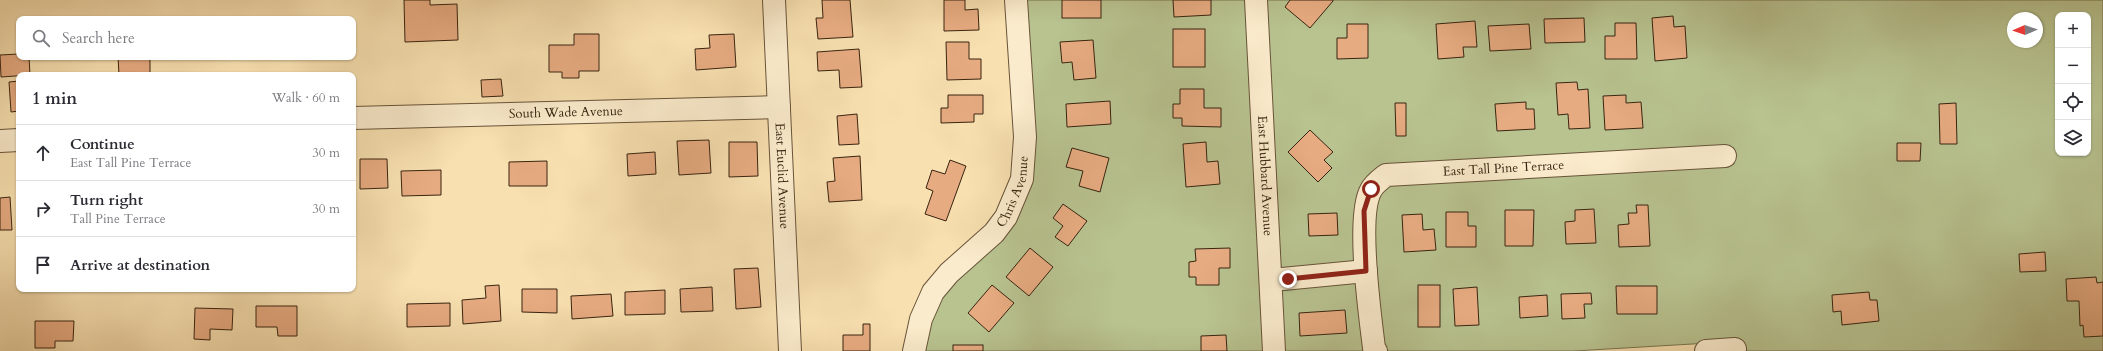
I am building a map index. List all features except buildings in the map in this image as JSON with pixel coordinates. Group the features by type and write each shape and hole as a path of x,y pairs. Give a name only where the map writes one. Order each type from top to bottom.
{"street":[{"name":"East Euclid Avenue","path":"774,0 790,351"},
{"name":"Chris Avenue","path":"914,351 920,319 933,292 949,273 994,233 1006,217 1022,179 1025,137 1016,0"},
{"name":"East Hubbard Avenue","path":"1256,0 1272,280 1274,351"},
{"name":"South Wade Avenue","path":"356,118 779,107"},
{"path":"0,141 16,140"},
{"name":"East Tall Pine Terrace","path":"1376,351 1374,348 1366,271 1364,211 1371,189 1386,175 1725,156"},
{"path":"1272,280 1366,271"},
{"path":"1706,351 1735,349"}],"green space":[{"path":"1025,0 1247,0 1265,351 923,351 930,321 941,296 1014,222"},
{"path":"1266,0 2103,0 2103,351 1744,351 1743,341 1574,351 1388,351 1382,345 1374,266 1374,222 1375,205 1379,193 1390,183 1734,164 1734,148 1385,167 1357,263 1281,271"},
{"path":"1357,280 1365,351 1284,351 1282,287"}],"route":[{"path":"1288,279 1366,271 1364,211 1371,189"}]}
